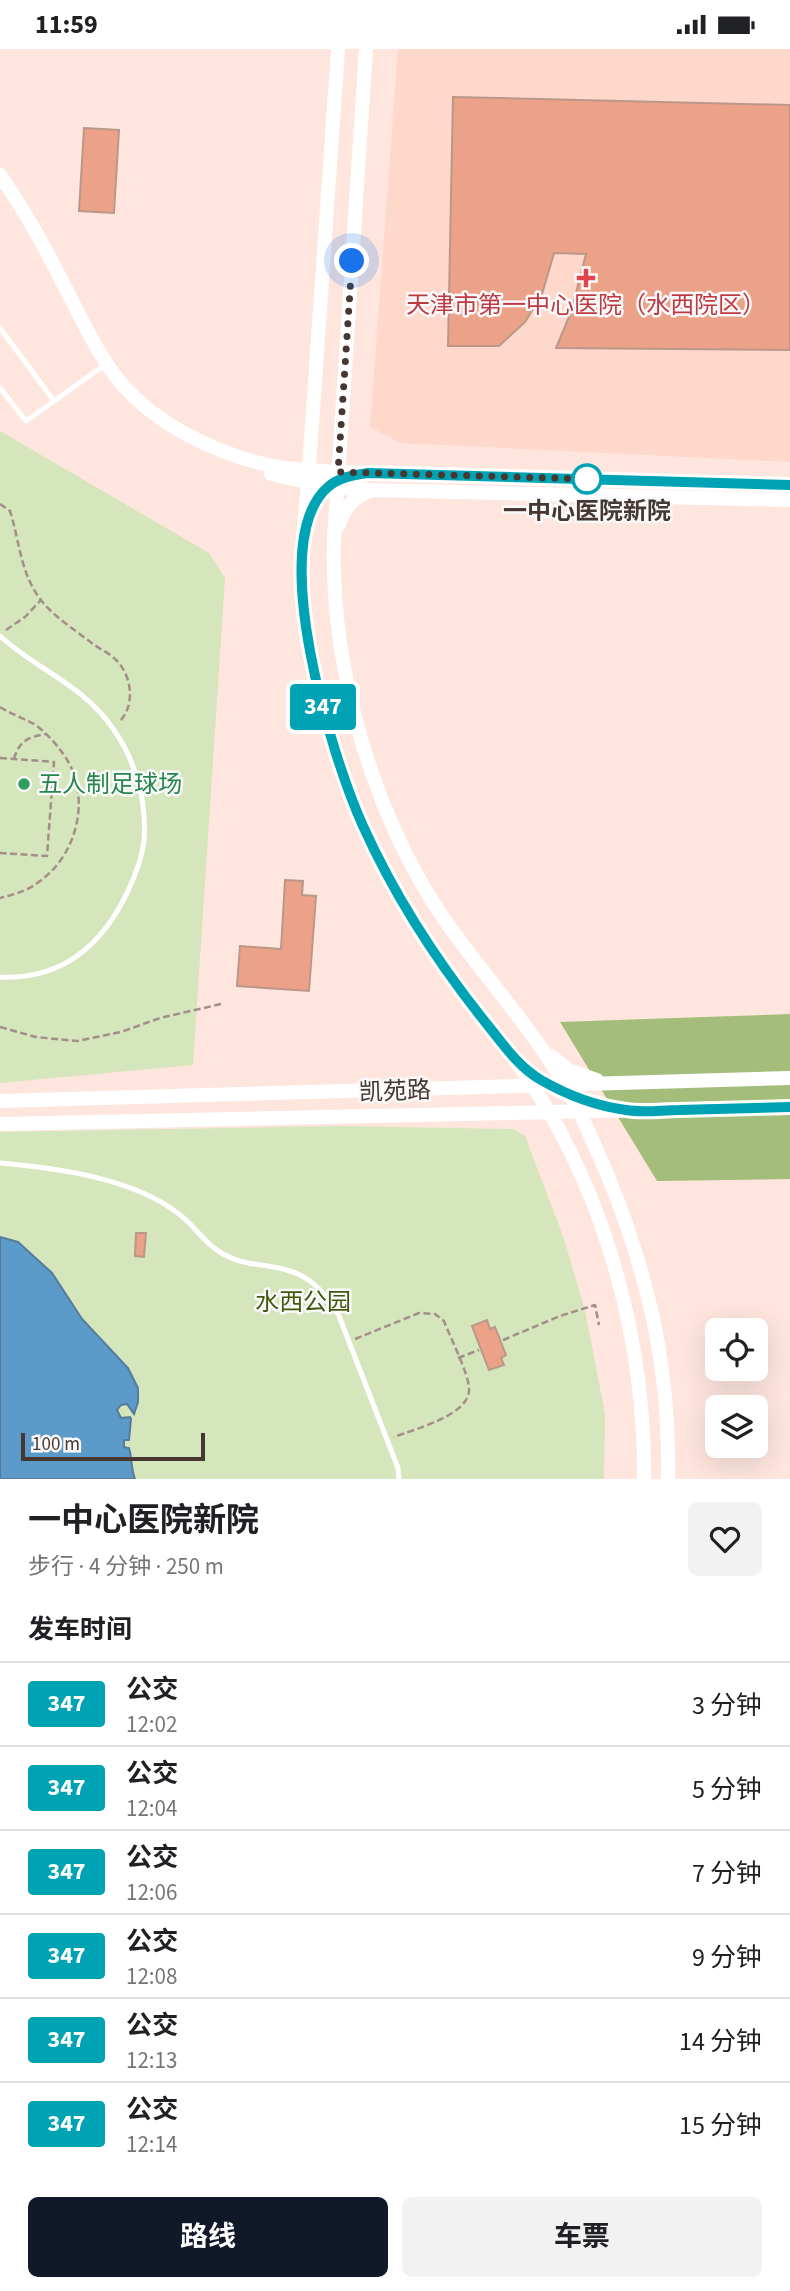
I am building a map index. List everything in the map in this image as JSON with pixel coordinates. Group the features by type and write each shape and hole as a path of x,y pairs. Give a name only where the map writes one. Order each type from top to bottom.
{"main road":[{"path":"338,49 303,536 305,619 314,667 341,770 362,825 410,917 469,1002 534,1087 550,1113 582,1180 618,1277 636,1368 642,1415 644,1479"},
{"path":"366,49 335,482 334,584 344,662 365,751 393,826 442,916 537,1043 580,1113 635,1246 651,1300 668,1411 668,1479"},
{"path":"0,175 33,224 82,321 109,382 136,410 183,441 239,465 371,490 790,500"},
{"path":"0,190 26,230 103,366"},
{"path":"303,536 313,508 335,482 368,473 790,485"},
{"path":"334,538 344,511 351,502 371,490"},
{"path":"537,1043 568,1070 591,1079 616,1083"},
{"path":"515,1059 530,1073 563,1089 629,1111"},
{"name":"凯苑路","path":"0,1101 534,1087 563,1089 616,1083 790,1078"},
{"name":"凯苑路","path":"0,1124 790,1107"}],"lane":[{"path":"0,328 54,401"},
{"path":"0,388 26,421 103,366"},
{"path":"0,634 16,650 65,680 82,694 113,728 130,759 142,799 144,843 131,883 110,923 95,941 80,954 46,973 0,977"},
{"path":"0,1163 69,1172 131,1189 179,1214 223,1254 255,1265 296,1272 325,1293 339,1316 349,1341 398,1468 399,1479"}],"path":[{"path":"0,504 10,511 28,579 41,600 93,645 115,658 124,669 131,691 129,706 123,718 113,728"},
{"path":"0,634 25,617 41,600"},
{"path":"0,707 46,733 69,764 76,784 79,806 75,830 61,860 48,875 20,893 0,898"},
{"path":"14,759 20,743 26,738 46,733"},
{"path":"0,758 54,762 47,856 0,853"},
{"path":"0,1027 36,1037 77,1041 121,1032 160,1018 221,1004"},
{"path":"503,1339 559,1316 595,1305 599,1325"},
{"path":"349,1341 405,1318 428,1312 435,1314 444,1321 470,1386 464,1405 449,1415 387,1440"},
{"path":"458,1358 478,1350"}],"shaded area":[{"name":"天津市第一中心医院（水西院区）","path":"398,49 790,49 790,462 400,443 370,427"}],"green space":[{"path":"0,431 209,553 225,578 193,1065 0,1083"},
{"path":"790,1014 790,1179 657,1181 560,1022"},
{"name":"水西公园","path":"340,1126 513,1129 525,1136 564,1239 585,1310 605,1414 604,1479 0,1479 0,1132"}],"water":[{"path":"0,1237 18,1242 52,1273 82,1319 128,1368 138,1388 138,1402 134,1414 127,1404 121,1405 117,1410 121,1418 131,1419 129,1440 124,1440 124,1447 129,1448 135,1479 0,1479"}],"building":[{"path":"453,97 790,105 790,350 556,348 571,312 586,254 554,253 542,294 525,322 499,346 448,346"},
{"path":"84,128 119,130 114,213 79,211"},
{"path":"285,880 303,881 302,895 316,896 309,991 237,986 240,946 281,949"},
{"path":"136,1233 146,1233 144,1257 135,1256"},
{"path":"487,1320 490,1329 495,1327 506,1355 501,1358 504,1365 489,1370 472,1326"}],"bus line":[{"name":"347","path":"790,485 368,473 353,475 328,487 313,508 303,536 302,580 305,619 324,712 341,770 362,825 410,917 436,957 515,1059 539,1079 570,1094 597,1104 629,1111 790,1107"}],"place":[{"name":"天津市第一中心医院（水西院区）","path":"586,278"},
{"name":"一中心医院新院","path":"587,479"},
{"name":"五人制足球场","path":"24,784"}],"route":[{"path":"352,261 338,472 587,479"}]}
